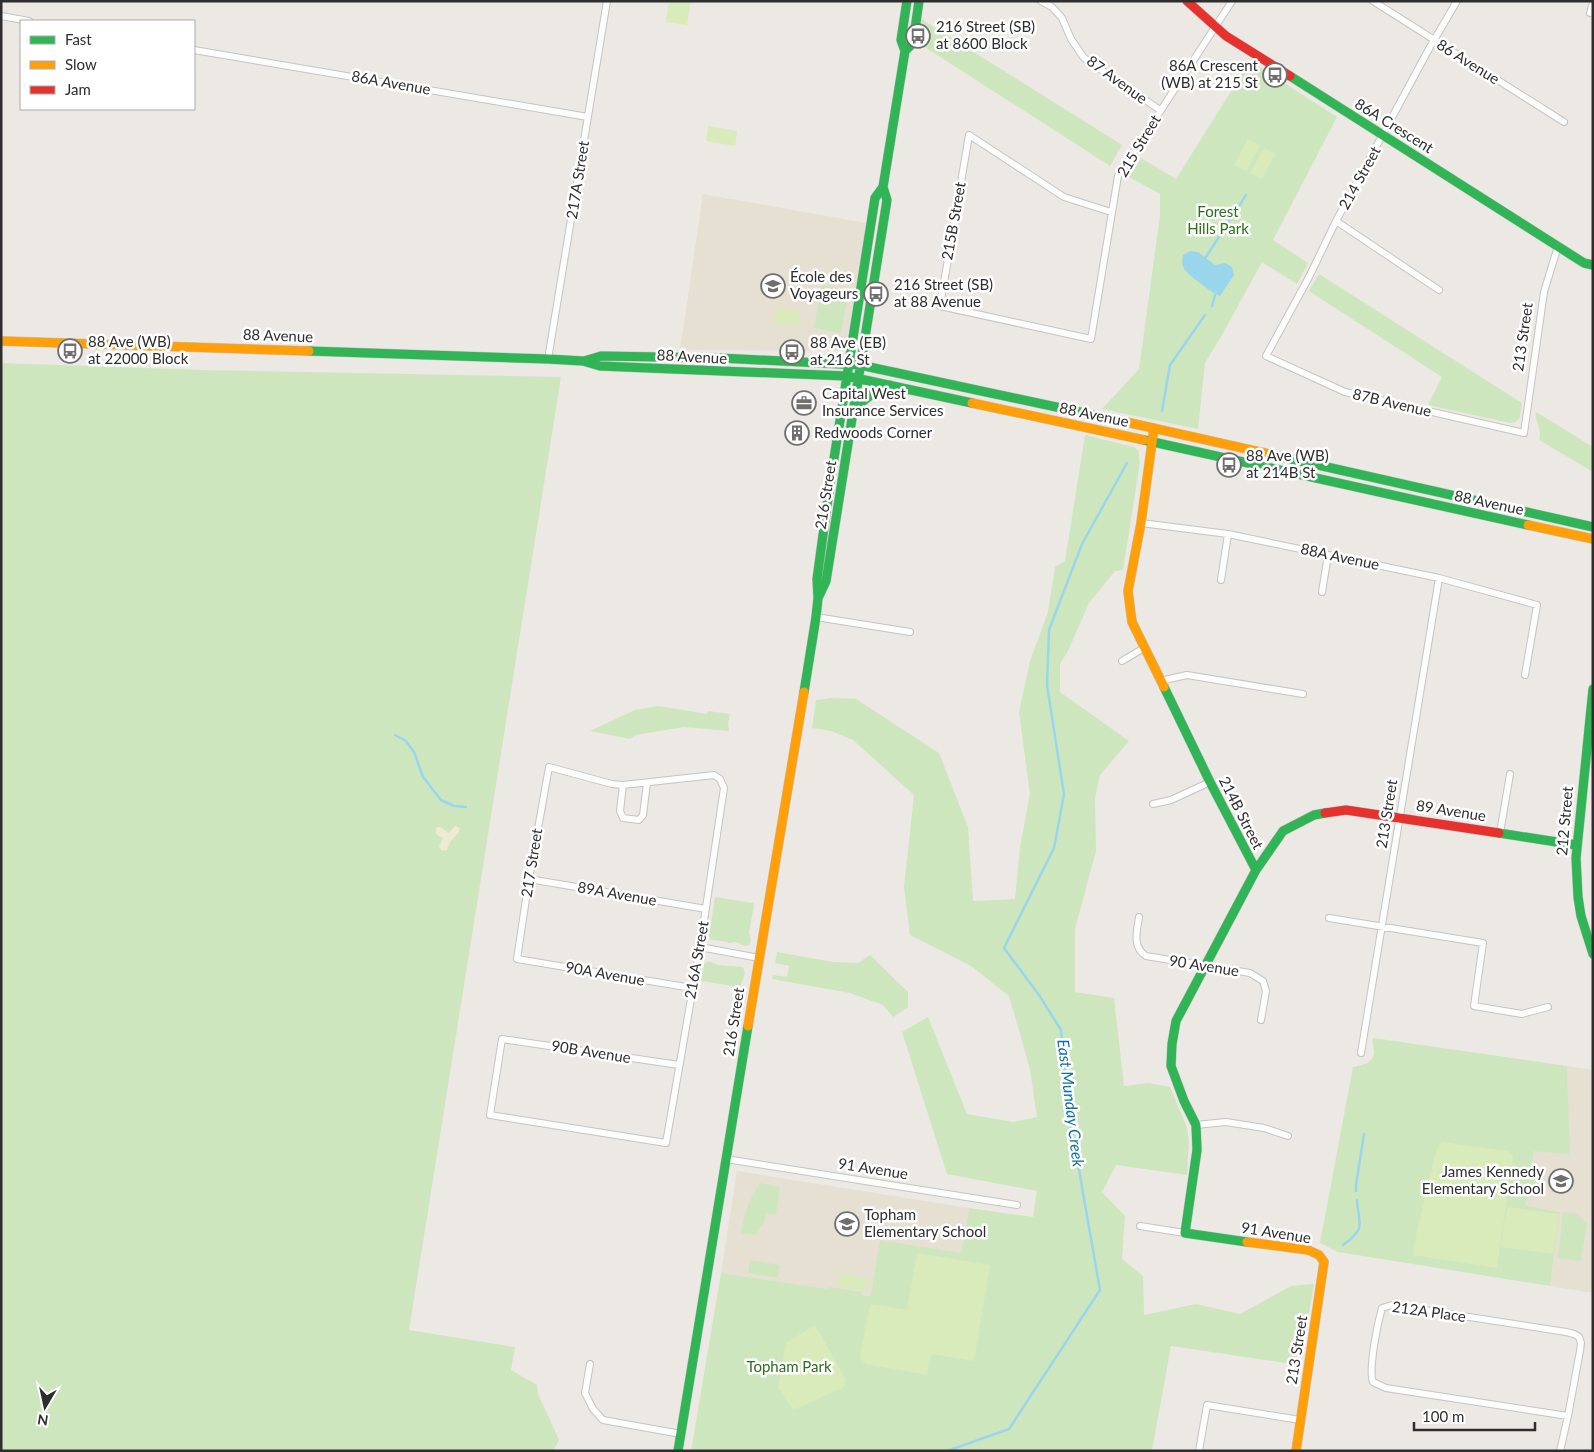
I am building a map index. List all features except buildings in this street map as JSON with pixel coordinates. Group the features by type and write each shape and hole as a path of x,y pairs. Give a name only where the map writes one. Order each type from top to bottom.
{"main road":[{"name":"216 Street","path":"818,598 826,581 887,200 883,187 905,51 901,40 907,1"},
{"name":"216 Street","path":"905,51 913,43 919,1"},
{"name":"86A Crescent","path":"1187,1 1215,27 1584,263 1593,265"},
{"name":"216 Street","path":"678,1451 816,617 818,570 848,363 875,198 883,187"},
{"name":"88 Avenue","path":"1,340 548,359 583,361 600,366 846,376 1593,539"},
{"name":"88 Avenue","path":"583,361 601,356 720,358 860,364 1593,527"},
{"path":"854,409 871,395 890,385"},
{"name":"214B Street","path":"1154,428 1141,523 1128,591 1132,622 1210,782 1256,870 1176,1020 1171,1066 1184,1101 1196,1125 1197,1150 1185,1233"},
{"path":"1577,535 1593,545"},
{"name":"212 Street","path":"1593,689 1576,845 1575,876 1578,907 1584,933 1593,954"},
{"name":"89 Avenue","path":"1256,870 1283,831 1314,814 1346,810 1576,845"},
{"name":"91 Avenue","path":"1185,1233 1308,1250 1319,1255"},
{"name":"213 Street","path":"1296,1451 1325,1266 1319,1255"}],"street":[{"name":"217A Street","path":"548,359 607,1"},
{"name":"87 Avenue","path":"1041,1 1052,7 1062,18 1071,38 1084,58 1160,110"},
{"name":"215 Street","path":"1091,339 1118,176 1232,1"},
{"name":"86 Avenue","path":"1373,1 1564,122"},
{"name":"214 Street","path":"1266,356 1309,277 1336,221 1434,40 1458,1"},
{"path":"1590,13 1593,3"},
{"path":"1,16 23,20"},
{"name":"86A Avenue","path":"195,50 588,117"},
{"name":"215B Street","path":"1091,339 940,306 969,136 1064,197 1111,212"},
{"path":"1336,221 1439,290"},
{"name":"213 Street","path":"1524,433 1544,292 1558,246"},
{"name":"87B Avenue","path":"1266,356 1345,392 1524,433"},
{"name":"88A Avenue","path":"1141,523 1228,534 1439,578 1537,605 1525,676"},
{"path":"1221,580 1228,534"},
{"path":"1322,592 1328,555"},
{"name":"213 Street","path":"1361,1053 1439,578"},
{"path":"816,617 910,632"},
{"path":"1122,661 1144,648"},
{"path":"1160,681 1187,674 1303,694"},
{"name":"217 Street","path":"517,959 549,768 623,785"},
{"path":"1500,833 1510,774"},
{"name":"216A Street","path":"648,783 714,775 720,779 724,788 700,947 666,1143"},
{"path":"1154,804 1171,800 1210,782"},
{"path":"648,783 643,815 639,820 623,818 620,811 623,785 648,783"},
{"name":"89A Avenue","path":"529,879 706,909"},
{"name":"90 Avenue","path":"1139,917 1136,938 1142,953 1151,957 1250,972 1264,982 1266,991 1261,1020"},
{"path":"1329,918 1483,943 1474,1006 1522,1014 1548,1007"},
{"path":"700,947 759,958"},
{"name":"90A Avenue","path":"517,959 692,988"},
{"name":"90B Avenue","path":"666,1143 490,1115 502,1039 679,1066"},
{"path":"1196,1125 1226,1122 1264,1128 1288,1136"},
{"name":"91 Avenue","path":"726,1159 1017,1205"},
{"name":"91 Avenue","path":"1140,1226 1185,1233"},
{"name":"212A Place","path":"1560,1451 1568,1416 1581,1343 1579,1337 1574,1334 1392,1305 1382,1308 1371,1370 1373,1382 1386,1388 1568,1416"},
{"path":"590,1364 585,1393 593,1409 603,1420 681,1434"},
{"path":"1199,1451 1207,1404 1300,1420"}],"shaded area":[{"name":"École des Voyageurs","path":"703,194 867,223 845,351 680,350"},
{"name":"James Kennedy Elementary School","path":"1567,1066 1593,1070 1593,1293 1550,1286 1560,1212 1526,1207 1534,1150 1569,1155"},
{"name":"Topham Elementary School","path":"737,1171 969,1208 962,1253 871,1296 721,1273"}],"green space":[{"path":"669,1 691,1 687,25 666,22"},
{"path":"921,19 1122,145 1110,166 917,42"},
{"name":"Forest Hills Park","path":"1250,61 1337,117 1273,240 1308,263 1297,284 1262,262 1205,363 1198,429 1102,409 1139,369 1160,216 1160,194 1129,177 1141,158 1176,179"},
{"path":"708,126 737,131 735,146 706,141"},
{"path":"1248,139 1260,146 1246,171 1234,165"},
{"path":"1264,148 1275,154 1262,179 1250,173"},
{"path":"1319,274 1522,403 1520,417 1516,422 1510,423 1428,405 1442,377 1309,291"},
{"path":"822,285 849,290 841,333 814,328"},
{"path":"776,308 801,311 799,326 774,323"},
{"path":"1,363 202,370 561,377 409,1330 515,1347 511,1370 537,1385 538,1394 559,1440 553,1451 1,1451"},
{"path":"1536,412 1593,447 1593,472 1539,440 1540,432"},
{"name":"Topham Park","path":"1085,435 1134,447 1138,450 1140,462 1123,570 1115,571 1089,603 1068,651 1060,664 1060,692 1129,741 1100,775 1095,799 1096,851 1075,929 1075,992 1114,998 1124,1086 1149,1083 1170,1087 1186,1125 1189,1141 1187,1175 1116,1165 1102,1192 1125,1216 1122,1259 1143,1276 1144,1315 1196,1304 1240,1314 1291,1286 1314,1284 1300,1365 1171,1346 1152,1451 691,1451 721,1273 828,1289 829,1287 862,1292 862,1295 871,1296 880,1240 961,1253 969,1208 1033,1217 1037,1191 947,1174 902,1032 928,1017 967,1114 1013,1122 1037,1117 1030,1069 1009,996 971,966 910,935 904,887 914,795 853,740 831,731 812,728 816,700 832,698 856,699 939,753 968,827 973,901 1015,899 1020,847 1030,794 1019,712 1030,661 1048,612 1055,567 1065,561"},
{"path":"659,706 707,714 708,711 730,714 729,731 684,727 636,735 630,739 590,731 635,710"},
{"path":"715,897 753,903 749,932 751,941 749,945 744,946 736,942 729,943 711,940 709,937"},
{"path":"777,952 833,962 858,963 870,955 908,992 908,1007 893,1017 883,1005 850,993 772,979 773,975 787,977 789,966 775,963"},
{"path":"708,961 718,965 743,967 745,973 740,987 701,981 704,964"},
{"path":"1373,1038 1567,1066 1570,1155 1534,1151 1530,1176 1537,1177 1539,1182 1538,1193 1528,1192 1526,1206 1560,1212 1550,1286 1338,1252 1320,1243 1353,1067 1368,1063 1373,1058"},
{"path":"1442,1142 1507,1151 1513,1156 1497,1268 1413,1255 1436,1151"},
{"path":"760,1183 780,1187 776,1215 766,1214 764,1223 755,1235 741,1233 748,1207"},
{"path":"1507,1207 1559,1214 1553,1254 1501,1247"},
{"path":"1563,1212 1577,1214 1587,1223 1581,1261 1558,1258"},
{"path":"917,1253 990,1265 974,1361 931,1354 927,1375 866,1364 860,1358 870,1304 907,1310"},
{"path":"750,1260 780,1265 778,1278 748,1273"},
{"path":"840,1273 868,1278 866,1291 838,1287"},
{"name":"Topham Park","path":"815,1325 846,1380 844,1387 793,1410 778,1387 786,1343"}],"sand":[{"path":"455,826 460,828 459,832 450,842 447,850 442,851 439,846 443,838 436,834 436,828 440,827 449,833"}],"water":[{"path":"1190,251 1198,252 1215,265 1225,263 1232,267 1234,275 1220,296 1187,273 1182,263 1183,255"}],"waterway":[{"path":"1206,257 1246,195"},
{"path":"1212,306 1215,295"},
{"path":"1162,411 1170,365 1205,315"},
{"name":"East Munday Creek","path":"947,1451 1009,1429 1100,1290 1071,1124 1061,1030 1039,995 1004,948 1054,848 1064,794 1047,685 1049,630 1082,544 1127,463"},
{"path":"395,735 406,741 414,752 423,777 441,800 454,806 466,807"},
{"path":"1356,1191 1364,1134"},
{"path":"1343,1245 1359,1229 1360,1220 1357,1200"}],"traffic: fast":[{"path":"804,692 816,617 817,579 830,484 875,198 883,187 905,51 901,40 907,1"},
{"path":"905,51 913,43 919,1"},
{"path":"1290,76 1584,263 1593,265"},
{"path":"819,596 826,581 887,200 883,187"},
{"path":"309,351 548,359 583,361 600,366 846,376 972,403"},
{"path":"584,361 601,356 720,358 860,365 1117,420"},
{"path":"853,409 871,395 890,385"},
{"path":"1144,440 1528,525"},
{"path":"1278,456 1593,527"},
{"path":"1164,687 1210,782 1256,870"},
{"path":"1593,689 1576,858 1581,916 1593,954"},
{"path":"1247,1242 1185,1233 1197,1150 1196,1125 1184,1101 1171,1066 1176,1021 1256,870 1283,831 1314,815 1325,813"},
{"path":"1499,833 1576,845"},
{"path":"678,1451 748,1026"}],"traffic: slow":[{"path":"1,341 309,351"},
{"path":"972,403 1144,440"},
{"path":"1117,420 1278,456"},
{"path":"1154,428 1141,523 1128,591 1132,622 1164,687"},
{"path":"1528,525 1593,539"},
{"path":"748,1026 804,692"},
{"path":"1247,1242 1308,1250 1319,1255 1324,1262 1296,1451"}],"traffic: jam":[{"path":"1187,1 1226,36 1290,76"},
{"path":"1325,813 1346,810 1499,833"}],"place":[{"name":"216 Street (SB) at 8600 Block","path":"918,36"},
{"name":"86A Crescent (WB) at 215 St","path":"1275,75"},
{"name":"École des Voyageurs","path":"773,286"},
{"name":"216 Street (SB) at 88 Avenue","path":"876,294"},
{"name":"88 Ave (WB) at 22000 Block","path":"70,351"},
{"name":"88 Ave (EB) at 216 St","path":"792,352"},
{"name":"Capital West Insurance Services","path":"804,403"},
{"name":"Redwoods Corner","path":"797,433"},
{"name":"88 Ave (WB) at 214B St","path":"1229,465"},
{"name":"James Kennedy Elementary School","path":"1561,1181"},
{"name":"Topham Elementary School","path":"847,1224"}]}
